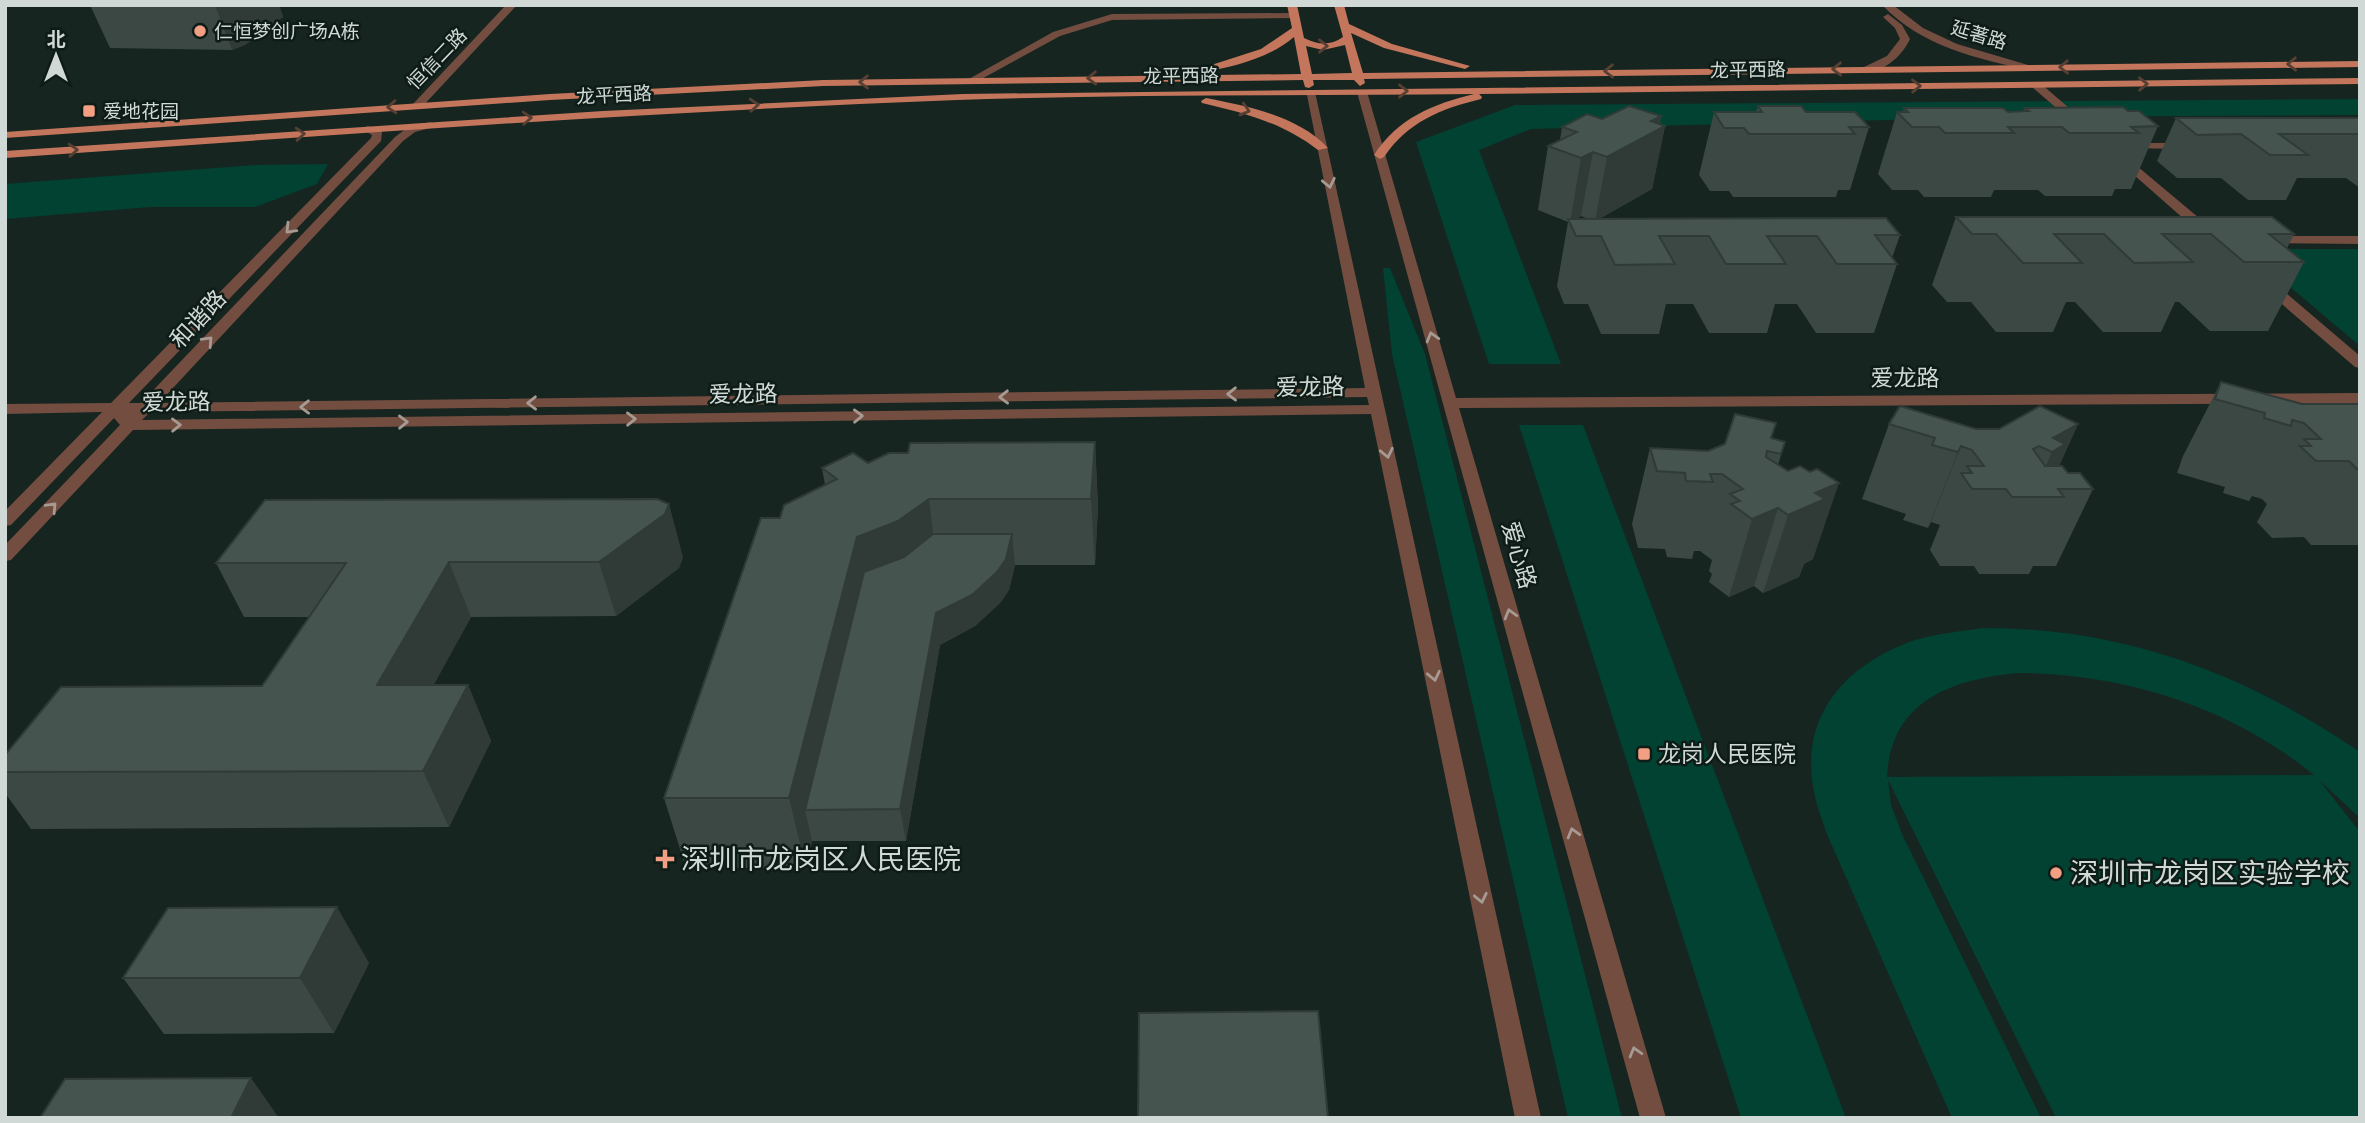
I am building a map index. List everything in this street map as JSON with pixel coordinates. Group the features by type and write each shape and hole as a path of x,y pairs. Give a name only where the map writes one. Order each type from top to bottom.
{"main road":[{"name":"爱心路","path":"1339,5 1362,92"},
{"path":"1293,10 1309,84"},
{"path":"1345,26 1366,38 1414,54 1478,68 1517,72"},
{"path":"1297,34 1310,46 1340,45 1348,38"},
{"path":"1138,78 1183,73 1239,61 1275,47 1297,34"},
{"name":"龙平西路","path":"5,155 430,125 805,103 1154,94 1309,84 1357,75 2360,64"},
{"name":"龙平西路","path":"5,135 713,88 972,80 1138,78 1309,84 1362,92 2360,81"},
{"path":"1380,155 1396,131 1424,114 1471,99 1529,90"},
{"path":"1154,94 1195,99 1262,115 1305,134 1322,148"}],"street":[{"name":"恒信二路","path":"417,106 512,5"},
{"path":"1868,69 1888,61 1900,51 1905,39 1899,27 1875,5"},
{"name":"延著路","path":"1887,5 1932,39 1994,60 2030,67"},
{"path":"972,80 1068,27 1085,21 1112,17 1293,10"},
{"path":"1309,84 1528,1118"},
{"path":"2036,85 2087,129"},
{"name":"爱心路","path":"1362,92 1653,1118"},
{"name":"和谐路","path":"5,556 399,139 411,131 430,125"},
{"name":"和谐路","path":"5,521 377,139 378,134 368,130"},
{"path":"2200,146 2114,146 2216,240"},
{"path":"2255,240 2360,240"},
{"path":"2257,276 2360,364"},
{"name":"爱龙路","path":"1451,403 2360,398"},
{"name":"爱龙路","path":"115,409 1376,400"},
{"name":"爱龙路","path":"115,409 129,425 1376,400"},
{"path":"5,409 115,409"}],"green space":[{"path":"2360,99 2360,115 2007,117 1531,129 1479,150 1561,364 1489,364 1416,142 1515,105"},
{"path":"328,164 317,184 255,207 150,207 5,219 5,184 255,165"},
{"path":"2245,249 2360,249 2360,346"},
{"path":"1383,268 1390,268 1425,354 1622,1118 1568,1118 1392,354"},
{"path":"1519,425 1583,425 1846,1118 1741,1118"},
{"name":"深圳市龙岗区实验学校","path":"1983,628 2085,636 2134,646 2181,660 2272,699 2360,752 2360,818 2319,780 2360,832 2360,1118 2056,1118 1888,780 1891,805 1902,834 2041,1118 1952,1118 1826,832 1816,800 1811,770 1812,745 1818,723 1828,703 1842,685 1860,669 1904,644","holes":["2017,673 2096,679 2174,698 2247,730 2314,775 1887,777 1891,751 1900,730 1912,713 1928,699 1947,689 1992,676"]}],"building":[{"path":"1629,106 1661,116 1651,121 1665,126 1607,157 1593,152 1581,158 1548,146 1577,132 1562,127 1587,114 1602,119"},
{"path":"1758,106 1801,106 1806,112 1855,112 1869,127 1849,127 1855,134 1749,134 1744,128 1724,128 1714,112 1762,112"},
{"path":"2123,107 2128,111 2139,111 2158,126 2131,127 2139,133 2069,133 2062,127 2008,127 2014,133 1945,133 1939,127 1912,127 1897,112 1908,112 1904,108 2003,108 2008,112 2029,111 2025,108"},
{"path":"2176,118 2360,118 2360,134 2279,134 2308,155 2270,155 2241,134 2197,135"},
{"path":"1956,217 2272,217 2294,234 2269,234 2304,262 2244,262 2211,234 2162,234 2193,262 2134,263 2104,234 2054,234 2082,263 2023,263 1996,234 1972,234"},
{"path":"1886,218 1900,235 1875,235 1897,264 1837,264 1817,236 1767,236 1786,264 1726,264 1709,236 1659,236 1675,264 1615,265 1601,236 1576,236 1568,219"},
{"path":"2221,382 2302,404 2360,404 2360,469 2349,461 2316,461 2300,446 2311,446 2304,439 2321,439 2304,423 2292,420 2291,426 2264,418 2265,413 2215,399"},
{"path":"1900,406 1976,429 1999,429 2040,406 2078,424 2053,438 2065,444 2052,452 2039,446 2033,449 2045,466 2062,466 2068,473 2080,473 2093,489 2058,489 2064,497 2012,497 2006,489 1972,489 1961,473 1972,473 1967,466 1984,466 1972,450 1961,446 1958,452 1932,445 1935,438 1889,424"},
{"path":"1735,414 1776,423 1771,438 1785,442 1781,454 1767,451 1766,457 1788,471 1800,466 1810,472 1817,469 1839,483 1815,493 1825,499 1788,515 1778,508 1752,519 1731,504 1740,501 1730,494 1743,489 1722,474 1710,474 1713,482 1686,481 1685,473 1657,471 1650,448 1708,451 1725,444"},
{"path":"1095,442 1091,499 929,499 898,521 857,537 789,798 664,798 761,518 780,518 784,505 837,479 822,468 853,453 868,463 889,453 908,453 910,443"},
{"path":"657,499 669,504 665,514 599,562 449,562 377,685 468,685 423,771 5,772 5,755 61,687 262,686 346,563 216,563 265,500"},
{"path":"933,534 1012,534 1006,559 997,572 972,595 936,613 900,809 805,810 864,572 904,557"},
{"path":"337,907 300,978 123,978 168,908"},
{"path":"1318,1011 1328,1118 1138,1118 1139,1013"},
{"path":"251,1078 231,1118 40,1118 65,1079"}],"place":[{"name":"仁恒梦创广场A栋","path":"200,31"},
{"name":"爱地花园","path":"89,111"},
{"name":"龙岗人民医院","path":"1644,754"},
{"name":"深圳市龙岗区人民医院","path":"665,859"},
{"name":"深圳市龙岗区实验学校","path":"2056,873"}]}
